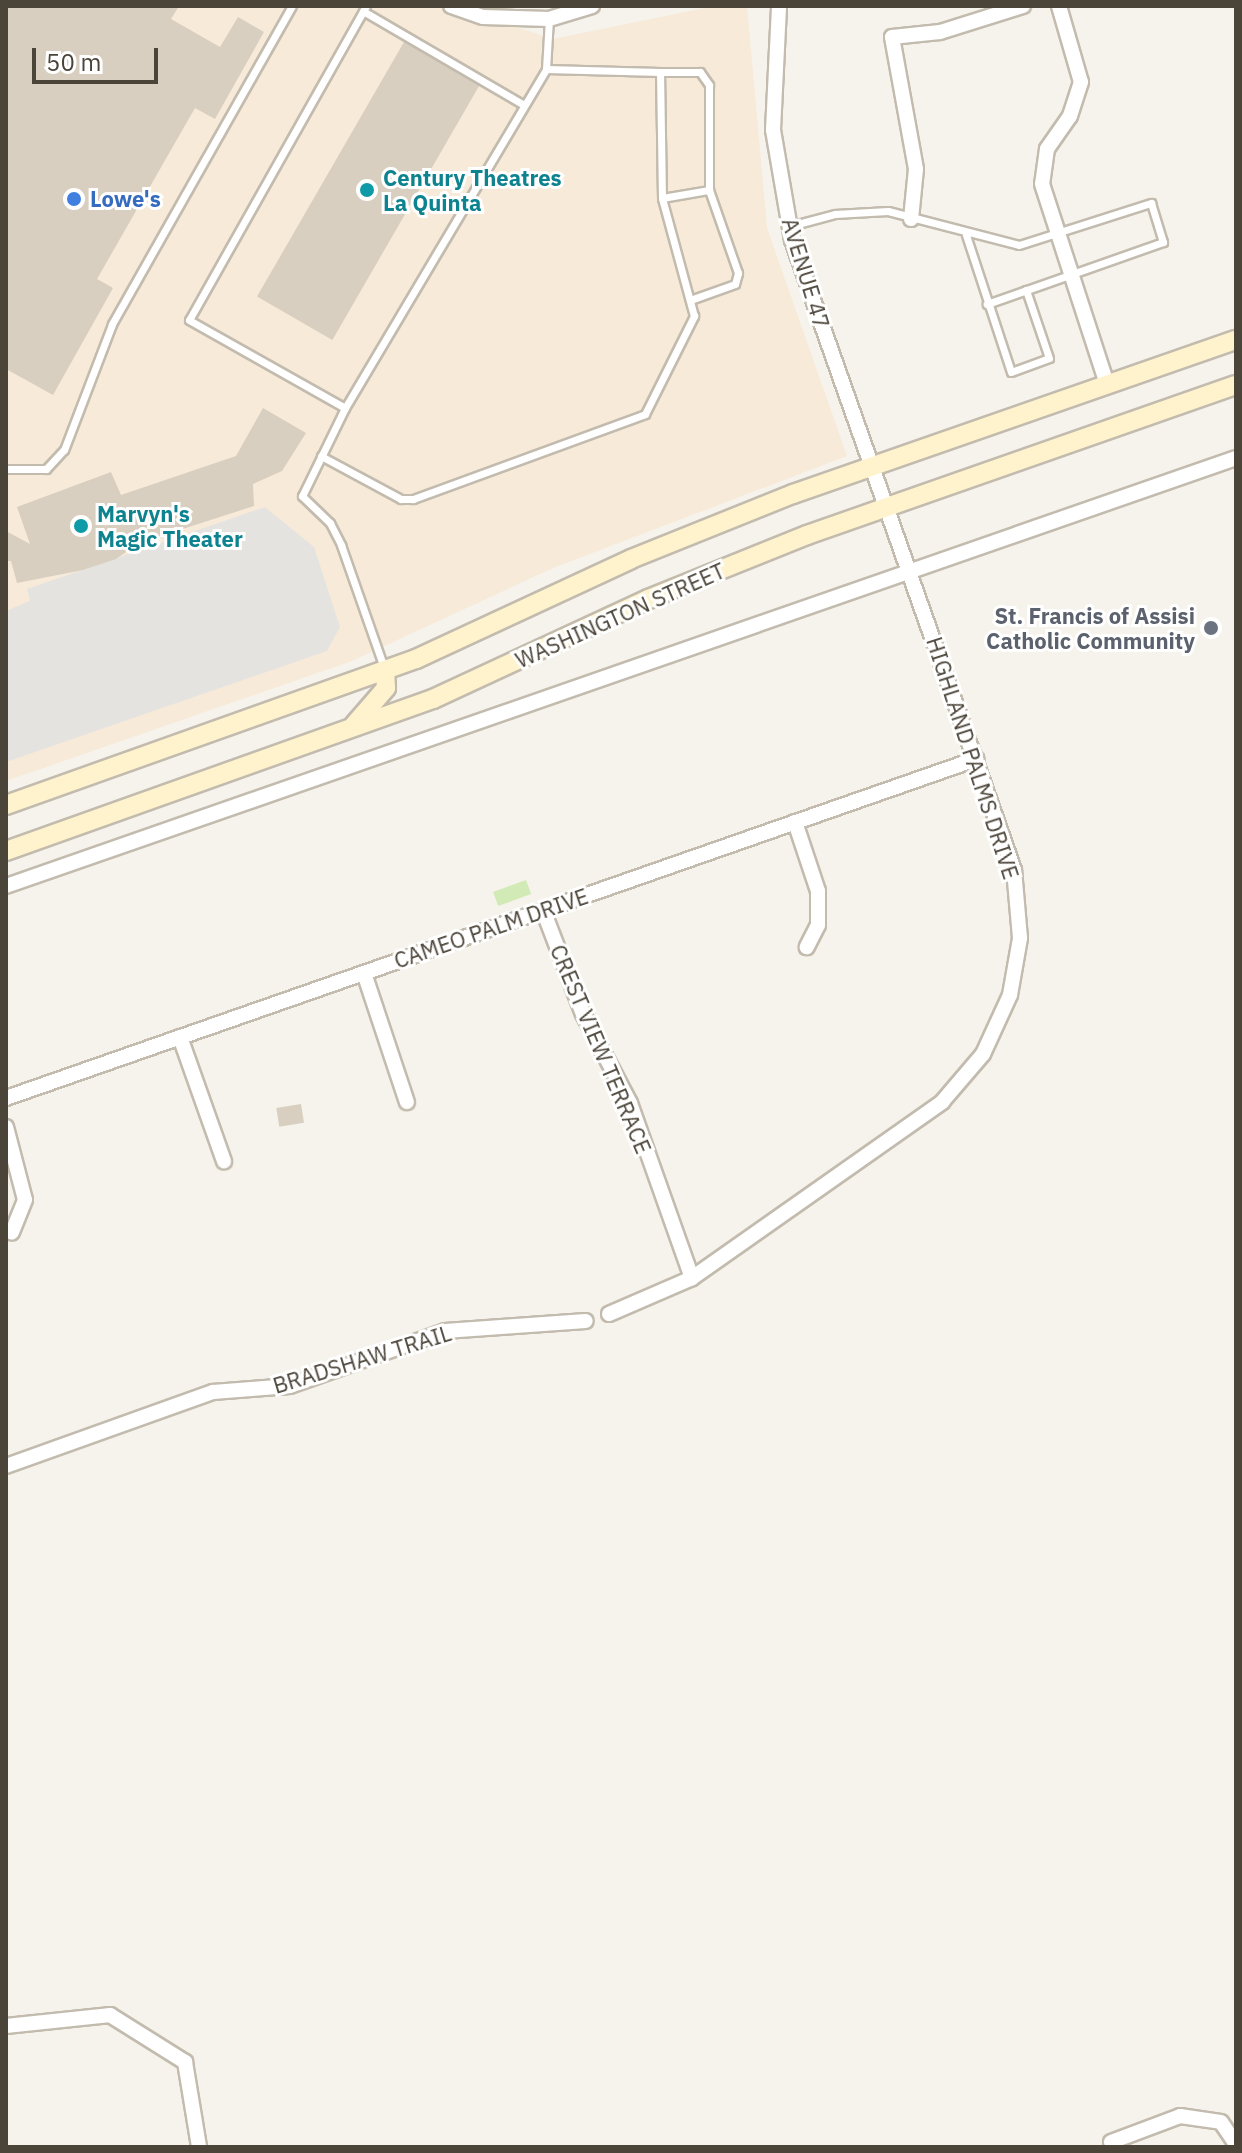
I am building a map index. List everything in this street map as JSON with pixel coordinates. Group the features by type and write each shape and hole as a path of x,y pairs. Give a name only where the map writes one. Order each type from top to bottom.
{"main road":[{"name":"WASHINGTON STREET","path":"6,805 385,670 631,559 876,476 1107,384 1236,340"},
{"name":"WASHINGTON STREET","path":"6,851 469,684 657,595 887,506 1236,385"},
{"path":"353,727 386,688 385,670"}],"street":[{"path":"451,6 483,17 549,19 592,6"},
{"name":"AVENUE 47","path":"779,6 773,130 790,226 876,476"},
{"path":"911,219 916,169 892,37 940,32 1023,6"},
{"path":"1059,6 1081,82 1078,100 1047,149 1043,167 1045,203 1107,384"},
{"path":"6,886 1236,458"},
{"name":"HIGHLAND PALMS DRIVE","path":"609,1314 692,1278 942,1102 983,1054 1010,995 1020,938 1014,870 876,476"},
{"name":"CAMEO PALM DRIVE","path":"6,1098 976,759"},
{"path":"795,822 818,891 818,925 807,947"},
{"name":"CREST VIEW TERRACE","path":"543,910 583,1014 630,1103 692,1278"},
{"path":"364,973 407,1102"},
{"path":"180,1037 224,1161"},
{"path":"6,1127 25,1200 12,1232"},
{"name":"BRADSHAW TRAIL","path":"6,1466 213,1392 290,1386 445,1331 586,1321"},
{"path":"6,2026 110,2015 185,2062 199,2147"},
{"path":"1111,2142 1180,2116 1221,2122 1236,2144"}],"lane":[{"path":"6,469 46,469 64,450 112,324 292,6"},
{"path":"345,408 189,320 365,9 524,105"},
{"path":"385,670 341,545 330,523 302,496 345,408 546,69 549,19"},
{"path":"546,69 700,72 709,85 709,190 738,273 735,284 693,299"},
{"path":"321,456 401,499 413,499 634,422 645,414 689,334 693,299 662,198 660,72"},
{"path":"662,198 709,190"},
{"path":"790,226 859,212 888,211 966,235 1019,245 1057,237 1151,203 1163,242 987,304"},
{"path":"966,235 1011,372 1049,358 1026,290"}],"shaded area":[{"path":"6,6 452,6 553,39 714,6 747,6 767,228 847,456 553,568 352,661 6,781"},
{"path":"265,507 314,547 340,627 327,651 6,762 6,611 30,601 27,589"}],"green space":[{"path":"526,880 531,894 498,906 493,892"}],"building":[{"name":"Lowe's","path":"6,6 179,6 171,19 220,47 238,17 264,32 215,119 195,108 97,279 113,288 53,395 6,369"},
{"name":"Century Theatres La Quinta","path":"404,42 479,86 332,340 257,297"},
{"path":"263,408 306,433 282,471 253,484 254,506 139,543 116,559 83,570 17,583 11,561 6,561 6,531 30,544 17,507 111,472 121,495 236,456"},
{"path":"301,1104 304,1123 279,1127 276,1108"}],"place":[{"name":"Century Theatres La Quinta","path":"367,190"},
{"name":"Lowe's","path":"74,199"},
{"name":"Marvyn's Magic Theater","path":"81,526"},
{"name":"St. Francis of Assisi Catholic Community","path":"1211,628"}]}
